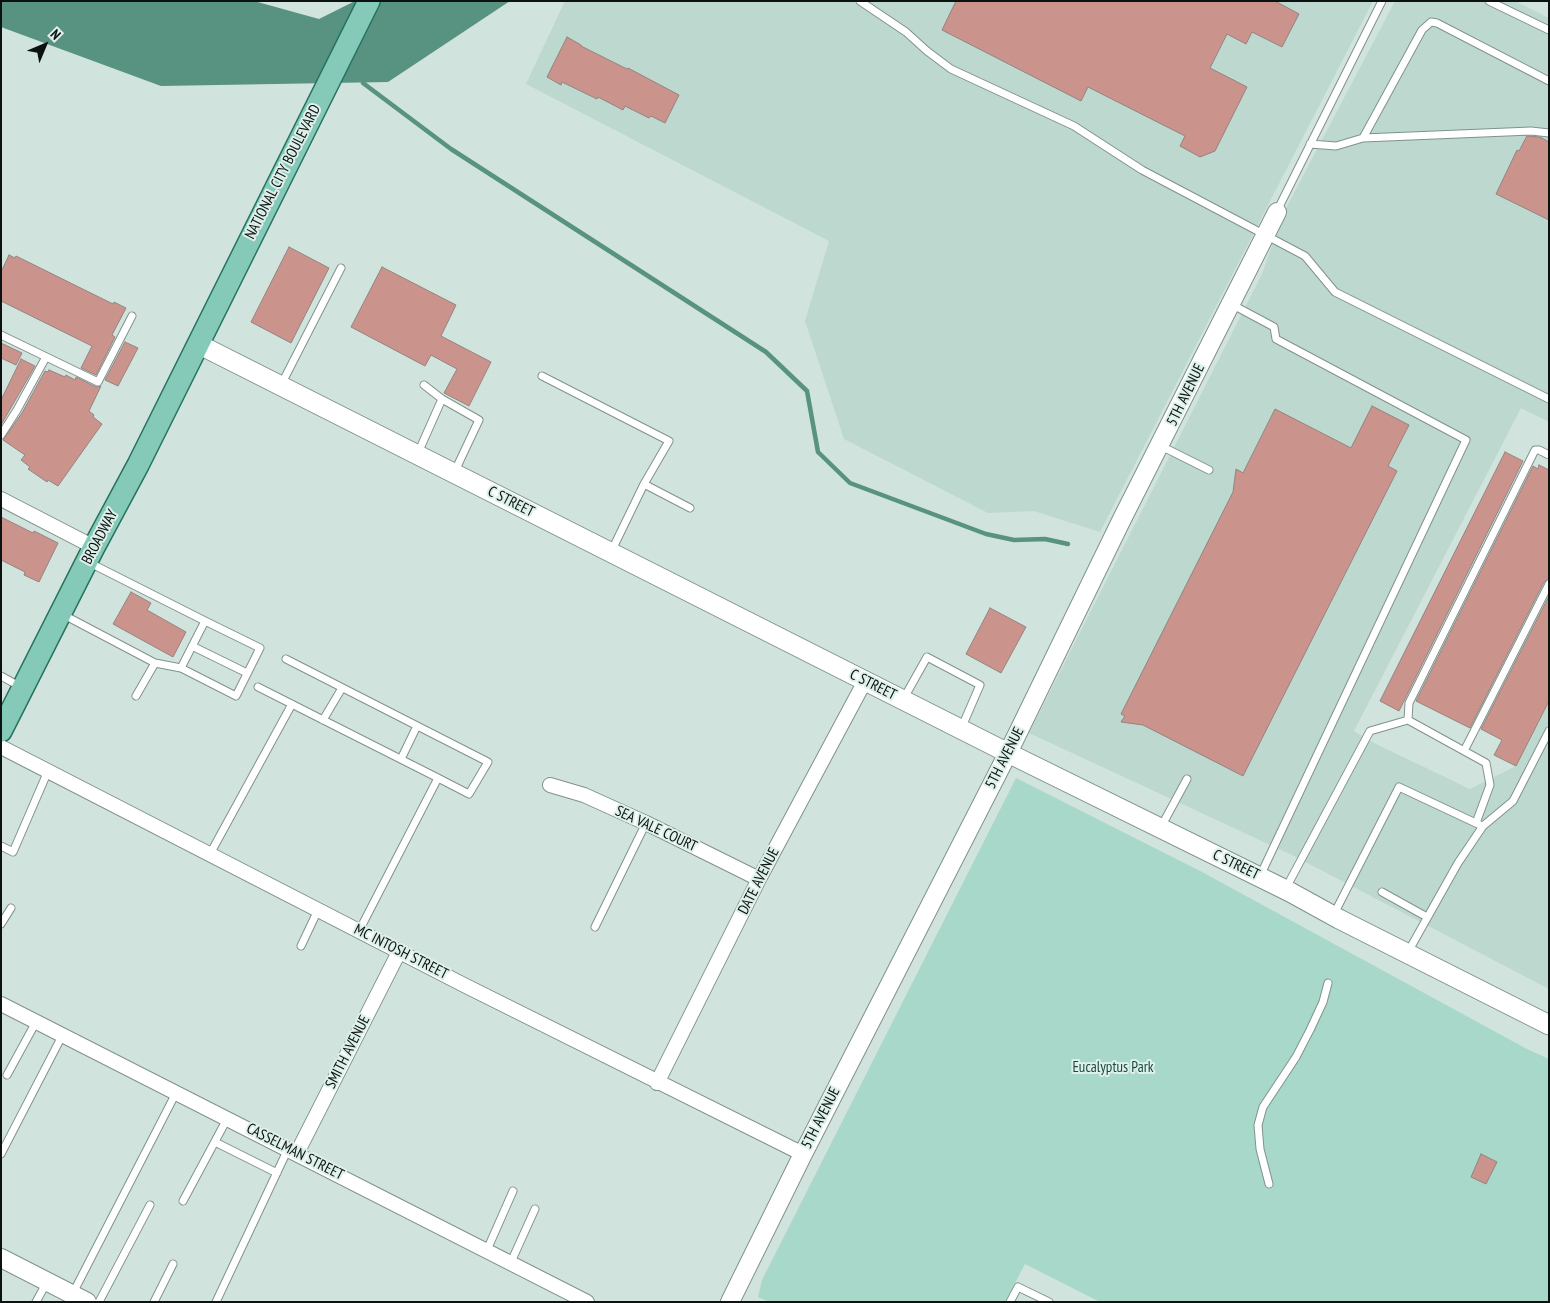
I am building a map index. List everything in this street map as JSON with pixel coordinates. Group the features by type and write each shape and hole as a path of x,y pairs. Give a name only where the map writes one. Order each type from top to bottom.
{"main road":[{"name":"NATIONAL CITY BOULEVARD","path":"198,344 369,1"},
{"name":"C STREET","path":"198,344 1008,753 1260,877 1407,954 1549,1025"},
{"name":"BROADWAY","path":"3,722 23,688 198,344"}],"street":[{"name":"5TH AVENUE","path":"730,1302 803,1154 1008,753 1122,519 1277,212"},
{"path":"1,499 91,554"},
{"name":"DATE AVENUE","path":"657,1083 759,879 865,681"},
{"name":"MC INTOSH STREET","path":"1,747 657,1083 803,1154"},
{"name":"SEA VALE COURT","path":"550,785 584,795 646,823 759,879"},
{"name":"SMITH AVENUE","path":"293,1151 400,952"},
{"name":"CASSELMAN STREET","path":"1,1004 588,1302"},
{"path":"1,1258 86,1300"}],"lane":[{"path":"860,1 906,32 951,69 1074,126 1142,170 1304,256 1335,292 1549,399"},
{"path":"1277,212 1382,1"},
{"path":"1489,1 1549,30"},
{"path":"1363,138 1422,30 1431,22 1438,23 1549,81"},
{"path":"1310,144 1336,146 1363,138 1531,131 1549,133"},
{"path":"281,386 341,268"},
{"path":"1231,304 1274,327 1276,339 1466,440 1260,877"},
{"path":"1,335 98,382 132,316"},
{"path":"1,435 46,357"},
{"path":"542,376 669,441 644,484 611,553"},
{"path":"424,385 442,399 479,420 454,473"},
{"path":"418,455 442,399"},
{"path":"1160,446 1209,470"},
{"path":"1408,720 1409,703 1535,450 1549,455"},
{"path":"644,484 690,508"},
{"path":"61,613 155,662 181,668 236,696 260,648 205,621 91,554"},
{"path":"1464,751 1549,584"},
{"path":"181,668 205,621"},
{"path":"192,646 247,673"},
{"path":"903,700 927,657 980,685 961,729"},
{"path":"258,687 469,794 488,762 286,659"},
{"path":"136,696 155,662"},
{"path":"1,676 23,688"},
{"path":"323,720 342,688"},
{"path":"210,854 292,704"},
{"path":"1285,890 1370,731 1408,720 1486,762 1490,785 1480,824 1407,954"},
{"path":"401,759 417,726"},
{"path":"1480,824 1513,801 1549,731"},
{"path":"1,846 13,852 48,771"},
{"path":"359,931 438,778"},
{"path":"1160,828 1188,779"},
{"path":"1333,916 1399,787 1480,824"},
{"path":"595,927 646,823"},
{"path":"1382,892 1427,917"},
{"path":"1,924 11,908"},
{"path":"301,946 318,910"},
{"path":"1269,1184 1260,1149 1258,1125 1263,1107 1307,1037 1323,1002 1328,983"},
{"path":"7,1075 36,1022"},
{"path":"1,1154 62,1036"},
{"path":"86,1300 176,1094"},
{"path":"183,1201 227,1119"},
{"path":"215,1142 277,1173"},
{"path":"216,1302 277,1173 293,1151"},
{"path":"486,1250 513,1191"},
{"path":"86,1300 150,1205"},
{"path":"510,1262 535,1209"},
{"path":"154,1302 173,1264"},
{"path":"36,1302 47,1281"},
{"path":"1010,1302 1018,1287 1049,1302"}],"shaded area":[{"path":"1,1 254,1 319,19 355,1 510,1 388,82 161,86 1,27"},
{"path":"565,1 1373,1 1100,532 1034,511 988,513 844,439 805,321 829,241 526,84"},
{"path":"1395,1 1515,1 1549,18 1549,422 1521,408 1354,731 1376,744 1470,789 1516,766 1549,701 1549,989 1294,856 1029,733 1262,274 1283,214"}],"green space":[{"name":"Eucalyptus Park","path":"1016,778 1202,872 1527,1049 1549,1059 1549,1302 1100,1302 1025,1264 1005,1302 769,1302 758,1297 762,1280"}],"building":[{"path":"956,1 1275,1 1299,14 1282,47 1252,32 1246,44 1227,34 1210,68 1247,87 1215,151 1200,157 1180,146 1185,136 1088,87 1081,101 942,30"},
{"path":"567,37 581,46 679,95 665,123 651,116 649,118 625,106 623,110 598,97 597,99 562,82 561,85 547,77"},
{"path":"1527,136 1540,137 1549,142 1549,220 1496,194 1517,150 1519,151"},
{"path":"289,247 329,268 291,343 251,322"},
{"path":"9,255 15,258 16,256 113,304 114,302 126,308 112,335 115,337 96,375 81,368 92,346 1,301 1,272"},
{"path":"382,267 456,305 441,336 491,362 469,406 444,393 457,369 431,355 425,366 351,327"},
{"path":"125,342 138,348 118,386 105,380"},
{"path":"1,343 22,353 16,365 1,358"},
{"path":"21,359 35,366 1,425 1,400"},
{"path":"49,370 75,380 76,377 96,387 101,386 89,411 102,424 58,486 48,480 47,482 28,469 30,467 21,460 25,455 3,440 22,413 45,371 48,372"},
{"path":"1372,406 1409,425 1388,466 1397,471 1243,776 1143,725 1121,722 1125,716 1121,714 1233,492 1236,469 1243,473 1275,409 1351,448"},
{"path":"1505,452 1523,461 1399,711 1380,701"},
{"path":"1539,465 1549,470 1549,579 1544,582 1470,728 1416,701 1533,466 1538,469"},
{"path":"1,517 58,543 39,582 24,575 25,572 1,560"},
{"path":"131,592 151,603 147,610 186,632 173,657 113,624"},
{"path":"1549,596 1549,701 1516,766 1494,755 1502,740 1481,729"},
{"path":"990,608 1026,627 1001,673 966,654"},
{"path":"1481,1154 1497,1162 1486,1184 1471,1177"}],"waterway":[{"path":"363,83 451,149 766,352 807,391 818,452 850,483 986,534 1014,540 1045,539 1068,544"}]}
